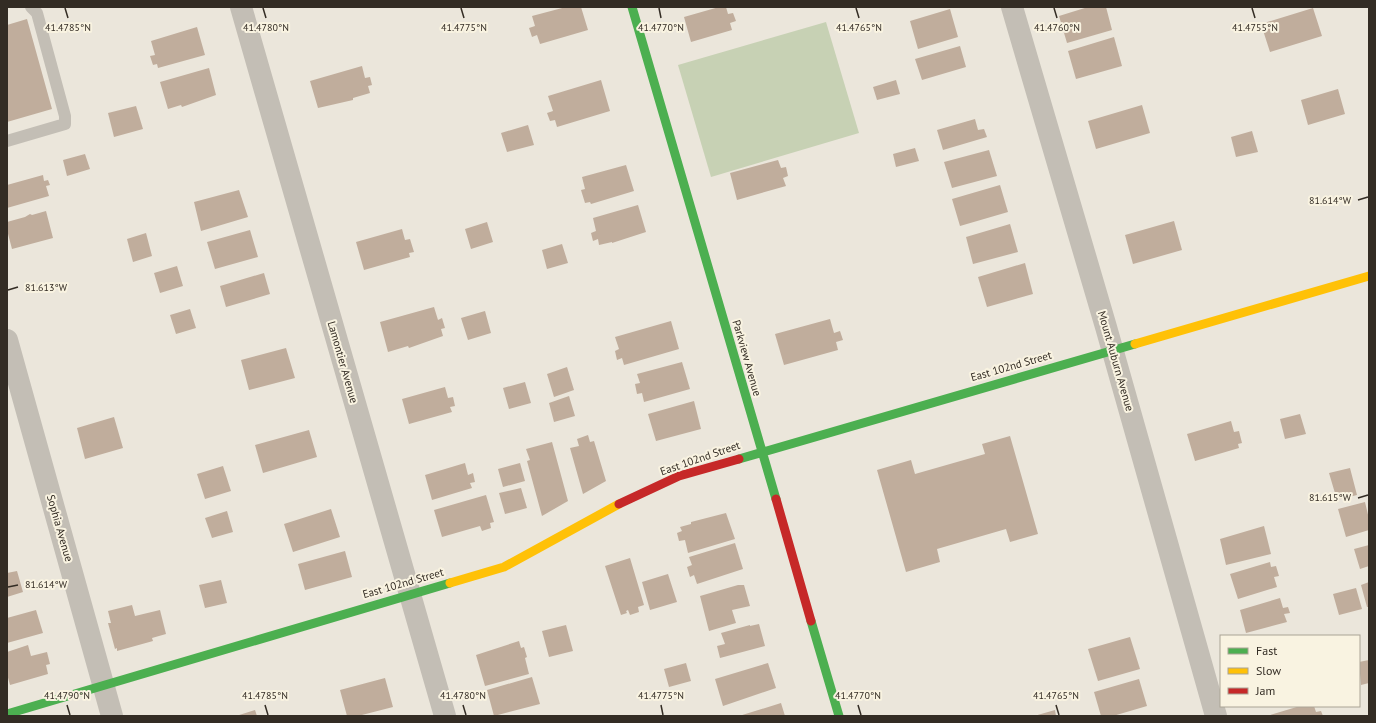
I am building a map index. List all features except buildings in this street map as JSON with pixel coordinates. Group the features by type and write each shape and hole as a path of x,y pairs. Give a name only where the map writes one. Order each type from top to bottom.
{"street":[{"name":"Lamontier Avenue","path":"241,7 445,716"},
{"name":"Parkview Avenue","path":"632,7 838,716"},
{"name":"Mount Auburn Avenue","path":"1012,7 1112,350 1216,716"},
{"name":"East 102nd Street","path":"7,714 103,684 504,567 630,498 679,476 761,450 1369,276"},
{"name":"Sophia Avenue","path":"7,340 112,716"}],"lane":[{"path":"7,141 65,124 65,116 37,13 31,7"}],"green space":[{"path":"826,22 859,133 711,177 678,65"}],"traffic: fast":[{"path":"632,7 776,499"},
{"path":"739,459 1135,344"},
{"path":"7,714 450,583"},
{"path":"811,621 839,716"}],"traffic: slow":[{"path":"1135,344 1369,276"},
{"path":"450,583 504,567 619,504"}],"traffic: jam":[{"path":"619,504 679,476 739,459"},
{"path":"776,499 811,621"}]}
